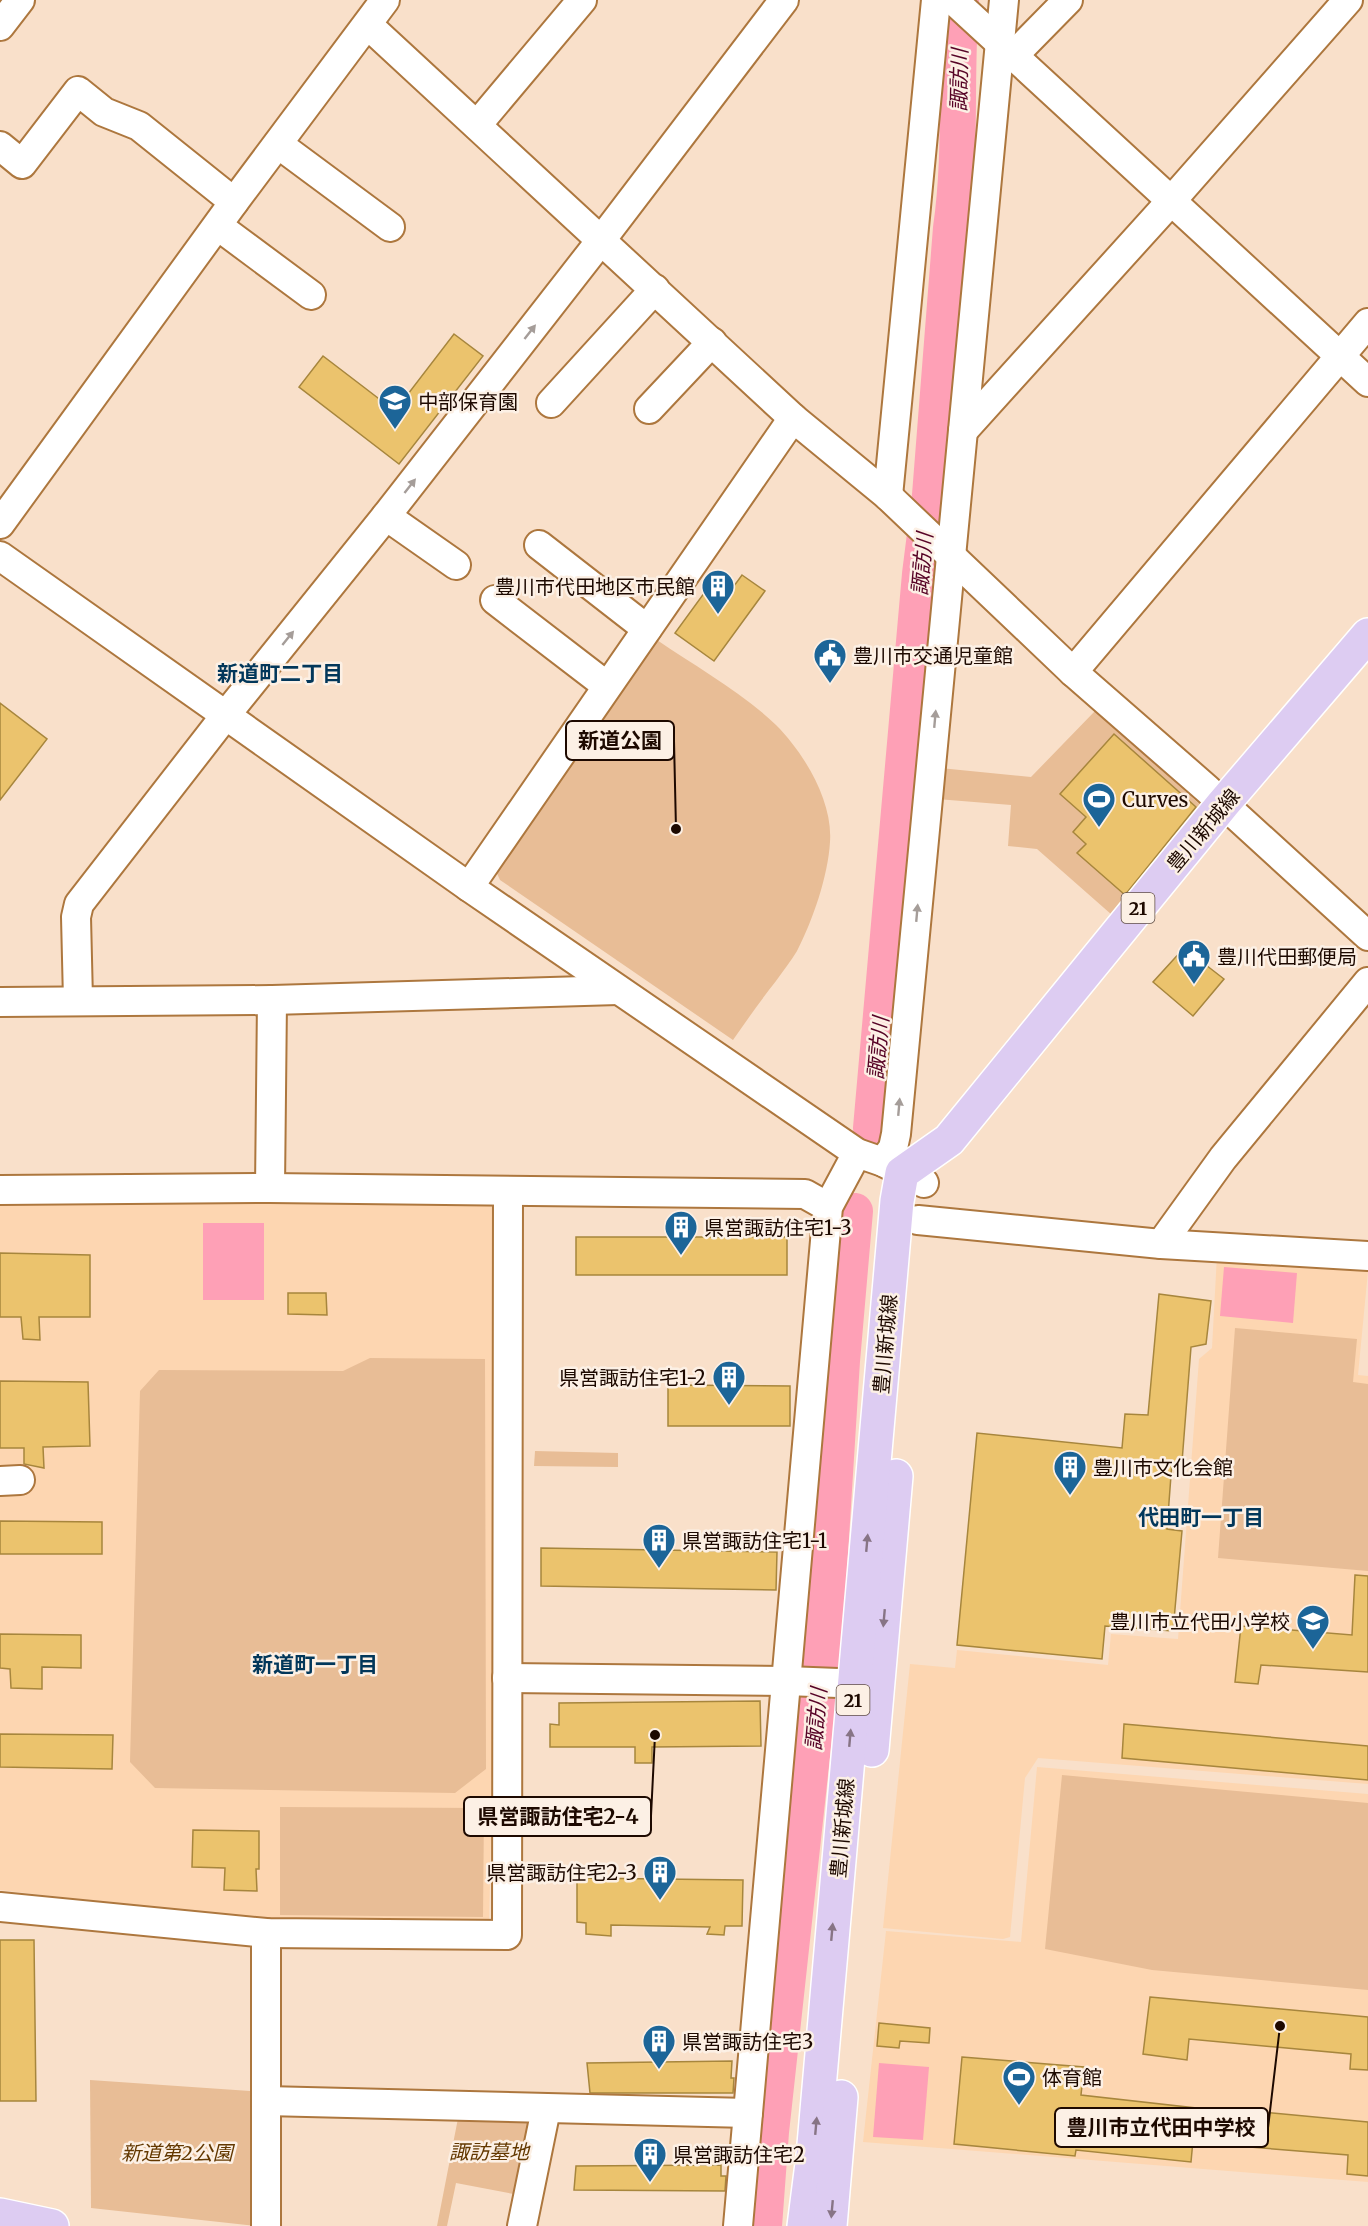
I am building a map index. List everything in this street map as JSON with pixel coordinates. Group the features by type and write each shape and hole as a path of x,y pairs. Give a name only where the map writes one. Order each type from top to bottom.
{"main road":[{"name":"豊川新城線","path":"891,1168 966,1152 1368,635"},
{"name":"豊川新城線","path":"1230,810 1368,662"},
{"name":"豊川新城線","path":"830,2226 857,1684 918,1220 891,1168"},
{"name":"豊川新城線","path":"804,2226 813,2156 857,1684 897,1201 891,1168"},
{"path":"0,2216 52,2226"}],"street":[{"path":"0,26 20,0"},
{"path":"0,524 234,202 385,0"},
{"path":"477,125 582,0"},
{"path":"78,1000 76,917 80,904 225,716 386,516 602,239 784,0"},
{"path":"893,501 936,0"},
{"path":"953,0 1368,382"},
{"path":"891,1168 896,1134 942,550 963,431 1004,0"},
{"path":"1000,43 1068,0"},
{"path":"963,431 1172,200 1348,0"},
{"path":"368,25 794,418 893,501 1073,672 1230,810 1368,936"},
{"path":"0,146 22,164 78,91 104,111 139,126 234,202"},
{"path":"278,144 390,227"},
{"path":"218,226 311,296"},
{"path":"551,403 655,289"},
{"path":"1073,672 1368,323"},
{"path":"649,409 712,342"},
{"path":"469,888 794,418"},
{"path":"386,516 456,565"},
{"path":"539,545 647,629"},
{"path":"0,556 469,888 618,990 891,1168"},
{"path":"495,600 608,686"},
{"path":"1161,1244 1223,1158 1368,982"},
{"path":"0,1002 272,1000 618,990"},
{"path":"270,1188 272,1000"},
{"path":"828,1208 891,1168"},
{"path":"0,1190 270,1188 805,1194 828,1208"},
{"path":"0,1907 266,1933 507,1935 508,1191"},
{"path":"738,2226 748,2113 796,1682 828,1208"},
{"path":"918,1220 1161,1244 1368,1256"},
{"path":"507,1678 857,1684"},
{"path":"266,1933 266,2226"},
{"path":"266,2101 748,2113"},
{"path":"522,2226 546,2109"}],"shaded area":[{"path":"0,1200 495,1205 492,1799 489,1922 273,1921 0,1890"},
{"path":"203,1223 264,1223 264,1300 203,1300"},
{"path":"1217,1255 1368,1271 1358,1375 1368,1376 1368,1784 1038,1758 1025,1778 1010,1937 1003,1939 883,1928 910,1664 955,1668 957,1650 1108,1665 1111,1634 1178,1639 1199,1359 1212,1348"},
{"path":"1224,1267 1297,1273 1293,1323 1220,1316"},
{"path":"1037,1767 1368,1794 1368,2182 863,2142 886,1931 1021,1942"},
{"path":"879,2063 929,2067 923,2140 873,2137"}],"green space":[{"path":"657,640 734,691 776,725 797,749 815,779 827,810 830,826 829,855 819,898 809,926 795,955 733,1040 500,880 494,867"},
{"name":"Curves","path":"1095,711 1205,809 1112,915 1037,849 1008,846 1011,805 937,799 940,768 1031,777"},
{"path":"1235,1328 1357,1339 1353,1382 1368,1384 1368,1571 1218,1558"},
{"path":"370,1358 485,1359 486,1769 455,1793 155,1788 130,1762 140,1391 159,1370 343,1371"},
{"path":"535,1451 618,1453 618,1467 534,1466"},
{"path":"1062,1775 1368,1803 1368,1990 1152,1970 1045,1949"},
{"path":"280,1807 484,1808 483,1917 280,1915"},
{"name":"新道第2公園","path":"90,2080 250,2091 256,2226 91,2208"},
{"name":"諏訪墓地","path":"460,2108 539,2124 524,2196 456,2183 447,2226 437,2226"}],"building":[{"path":"454,334 483,356 399,464 299,387 323,356 395,411"},
{"name":"豊川市代田地区市民館","path":"742,575 765,591 714,661 675,633 710,585 726,597"},
{"path":"0,703 47,739 0,800"},
{"path":"1114,734 1196,807 1125,895 1077,853 1086,844 1073,832 1086,817 1060,794"},
{"path":"1184,948 1224,979 1193,1016 1153,982"},
{"name":"県営諏訪住宅1-3","path":"576,1237 787,1237 787,1275 576,1275"},
{"path":"0,1253 90,1255 90,1317 39,1317 40,1340 23,1339 21,1317 0,1317"},
{"path":"288,1293 326,1293 327,1315 288,1314"},
{"name":"豊川市文化会館","path":"1159,1294 1211,1301 1206,1344 1191,1347 1182,1462 1172,1462 1167,1529 1182,1531 1173,1631 1105,1626 1102,1659 957,1645 977,1433 1122,1448 1125,1414 1148,1415"},
{"path":"0,1381 88,1382 90,1446 43,1447 44,1468 24,1464 24,1448 0,1448"},
{"name":"県営諏訪住宅1-2","path":"668,1385 790,1386 790,1426 668,1426"},
{"path":"0,1521 102,1522 102,1554 0,1554"},
{"name":"県営諏訪住宅1-1","path":"541,1548 777,1552 776,1590 541,1586"},
{"path":"1355,1575 1368,1576 1368,1672 1261,1665 1258,1684 1235,1682 1241,1626 1352,1635"},
{"path":"0,1634 81,1635 81,1668 42,1667 42,1689 11,1688 10,1669 0,1668"},
{"path":"760,1701 761,1746 652,1747 652,1763 635,1763 635,1747 550,1747 550,1724 559,1725 559,1703"},
{"path":"1124,1724 1368,1746 1368,1780 1122,1758"},
{"path":"0,1734 113,1735 112,1769 0,1767"},
{"path":"193,1830 259,1831 257,1891 224,1890 225,1868 192,1867"},
{"name":"県営諏訪住宅2-3","path":"577,1878 743,1880 742,1926 725,1926 724,1935 707,1934 710,1927 611,1925 611,1936 586,1934 586,1923 577,1922"},
{"path":"0,1940 34,1940 36,2101 0,2101"},
{"path":"1150,1997 1368,2017 1368,2070 1350,2069 1351,2054 1189,2039 1187,2060 1143,2054"},
{"path":"879,2023 930,2028 929,2043 900,2041 899,2048 877,2046"},
{"name":"体育館","path":"962,2057 1084,2067 1081,2095 1196,2108 1191,2162 1076,2150 1075,2156 954,2144"},
{"name":"県営諏訪住宅3","path":"732,2061 733,2093 590,2093 587,2063"},
{"path":"1229,2109 1368,2122 1368,2176 1347,2174 1348,2155 1225,2145"},
{"name":"県営諏訪住宅2","path":"721,2165 721,2176 726,2176 725,2191 574,2190 576,2166"}],"waterway":[{"name":"諏訪川","path":"871,1128 920,574 930,495 954,200 961,0"},
{"name":"諏訪川","path":"764,2226 771,2132 817,1710 855,1211"}],"place":[{"name":"中部保育園","path":"395,430"},
{"name":"豊川市代田地区市民館","path":"718,615"},
{"name":"豊川市交通児童館","path":"830,684"},
{"name":"Curves","path":"1099,828"},
{"name":"新道公園","path":"676,829"},
{"name":"豊川代田郵便局","path":"1194,985"},
{"name":"県営諏訪住宅1-3","path":"681,1256"},
{"name":"県営諏訪住宅1-2","path":"729,1406"},
{"name":"豊川市文化会館","path":"1070,1496"},
{"name":"県営諏訪住宅1-1","path":"659,1569"},
{"name":"豊川市立代田小学校","path":"1313,1650"},
{"name":"県営諏訪住宅2-4","path":"655,1735"},
{"name":"県営諏訪住宅2-3","path":"660,1901"},
{"name":"豊川市立代田中学校","path":"1280,2026"},
{"name":"県営諏訪住宅3","path":"659,2070"},
{"name":"体育館","path":"1019,2106"},
{"name":"県営諏訪住宅2","path":"650,2183"}],"district":[{"name":"新道町二丁目","path":"280,673"},
{"name":"代田町一丁目","path":"1201,1517"},
{"name":"新道町一丁目","path":"315,1664"}]}
